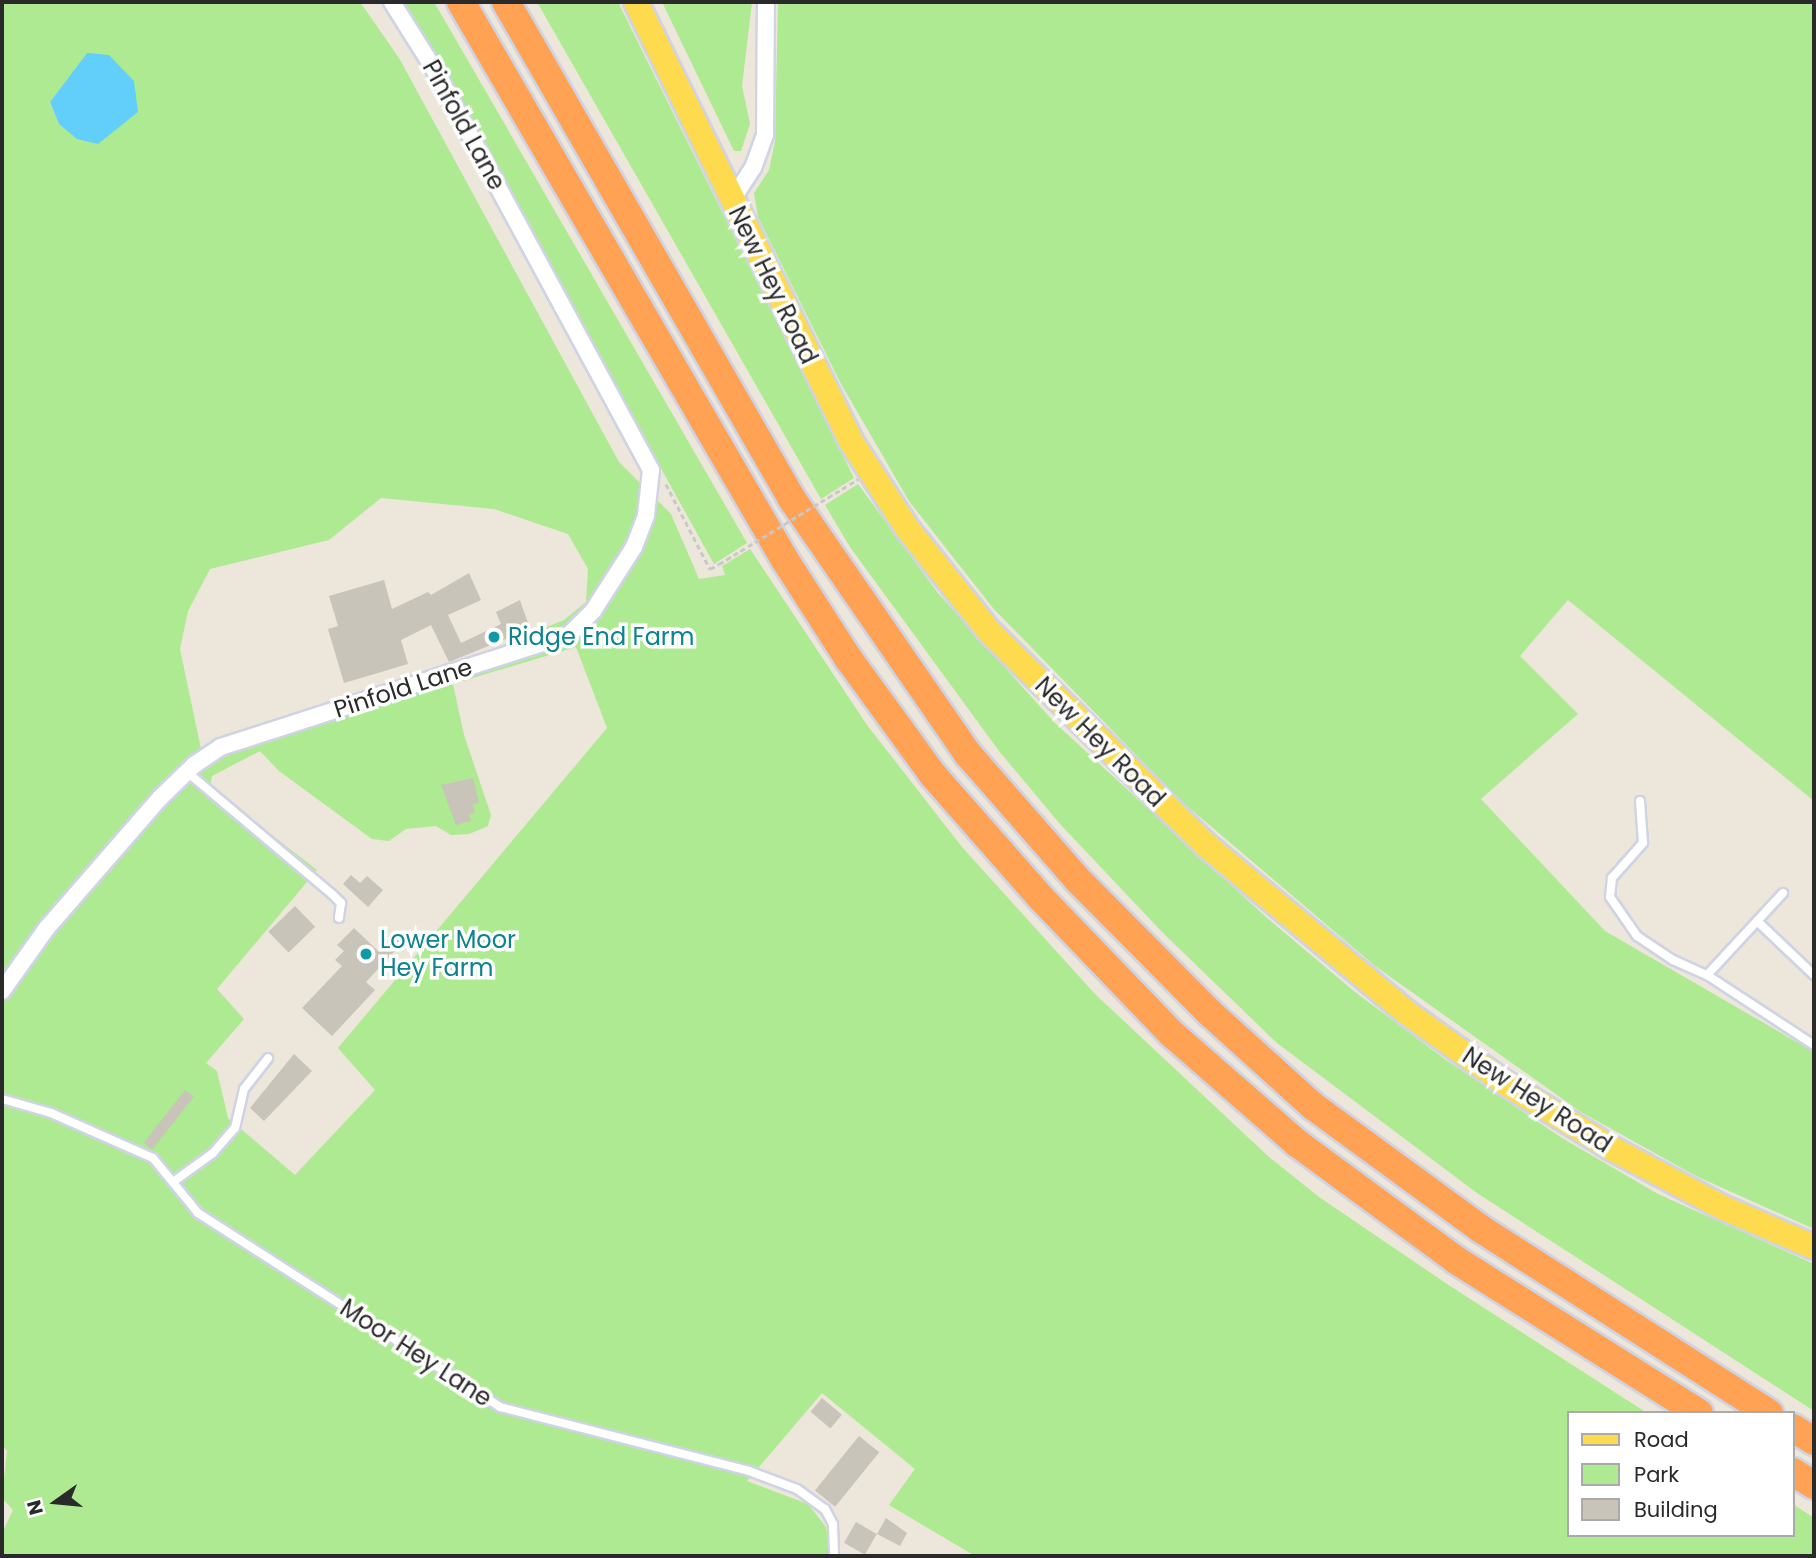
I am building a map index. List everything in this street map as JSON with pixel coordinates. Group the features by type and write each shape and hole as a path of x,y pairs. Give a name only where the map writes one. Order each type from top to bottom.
{"highway":[{"path":"461,2 792,571 848,658 933,775 1014,868 1172,1034 1297,1143 1456,1260 1696,1411"},
{"path":"506,2 792,499 968,754 1077,879 1210,1013 1312,1106 1481,1229 1766,1411"},
{"path":"1795,1429 1814,1441"},
{"path":"1795,1473 1814,1485"}],"main road":[{"name":"New Hey Road","path":"636,2 832,408 906,527 989,631 1147,791 1336,956 1502,1081 1665,1179 1814,1247"}],"street":[{"name":"Pinfold Lane","path":"2,991 46,929 187,772 221,747 570,634 593,611 634,547 646,515 651,470 441,80 392,2"},
{"path":"732,200 753,168 765,135 766,2"}],"lane":[{"path":"187,772 248,828 332,894 341,903 339,918"},
{"path":"1640,801 1643,843 1612,878 1610,897 1637,936 1673,960 1707,975 1814,1045"},
{"path":"1707,975 1783,892"},
{"path":"1757,921 1814,975"},
{"path":"173,1182 213,1153 235,1128 243,1088 268,1058"},
{"name":"Moor Hey Lane","path":"2,1099 51,1114 153,1158 198,1213 500,1407 749,1471 797,1489 825,1509 833,1524 834,1556"}],"path":[{"path":"651,470 667,485 710,569 858,479"}],"green space":[{"path":"2,2 360,2 399,58 619,462 671,514 699,579 725,575 722,566 750,549 867,725 962,847 1095,994 1269,1157 1319,1197 1447,1284 1644,1411 1568,1411 1568,1537 1795,1537 1795,1505 1814,1518 1814,1556 975,1556 889,1505 915,1469 822,1393 747,1481 808,1504 826,1527 831,1553 836,1556 2,1556 2,1533 13,1510 2,1498 7,1451 2,1445","holes":["87,53 59,124 50,102","381,498 494,509 568,534 588,569 586,602 564,620 473,657 221,736 201,749 180,649 188,611 210,569 329,540","576,647 607,728 338,1048 375,1090 295,1175 228,1118 217,1071 206,1063 244,1019 217,989 317,870 210,787 212,776 260,751 279,771 372,839 389,841 406,829 436,826 451,835 469,834 488,826 491,815 464,735 453,684"]},
{"path":"402,2 434,2 747,543 714,564"},
{"path":"537,2 618,2 854,478 821,499"},
{"path":"662,2 752,2 742,86 750,124 741,151 734,151"},
{"path":"778,2 1814,2 1814,801 1568,600 1520,656 1578,714 1481,799 1605,931 1814,1052 1814,1229 1696,1176 1581,1112 1375,966 1180,800 993,608 909,501 840,382 758,217 754,193 769,170 775,141"},
{"path":"858,484 938,593 1055,723 1267,918 1355,992 1446,1060 1562,1138 1658,1194 1814,1264 1814,1411 1477,1193 1277,1043 1163,933 1060,824 999,751 850,547 825,505"}],"water":[{"path":"87,53 109,55 134,81 138,112 98,144 77,139 59,124 50,102"}],"building":[{"path":"469,573 481,600 448,615 461,643 501,624 496,612 520,600 530,629 449,662 431,625 401,640 408,664 344,683 328,629 338,626 329,596 384,580 392,609 428,592 431,595"},
{"path":"473,778 479,803 473,804 475,813 469,814 471,821 456,825 441,785"},
{"path":"351,875 360,883 367,876 383,890 368,907 343,884"},
{"path":"295,906 315,927 289,953 268,932"},
{"path":"354,928 378,951 396,932 405,940 366,982 375,990 332,1036 302,1008 342,966 335,960 344,951 337,945"},
{"path":"294,1054 312,1071 264,1121 250,1108"},
{"path":"185,1090 194,1097 152,1150 144,1143"},
{"path":"822,1398 842,1415 830,1429 810,1412"},
{"path":"859,1436 879,1452 835,1507 815,1490"},
{"path":"886,1518 907,1533 900,1546 877,1534"},
{"path":"856,1522 877,1534 865,1555 844,1543"}],"place":[{"name":"Ridge End Farm","path":"494,637"},
{"name":"Lower Moor Hey Farm","path":"366,954"}]}
